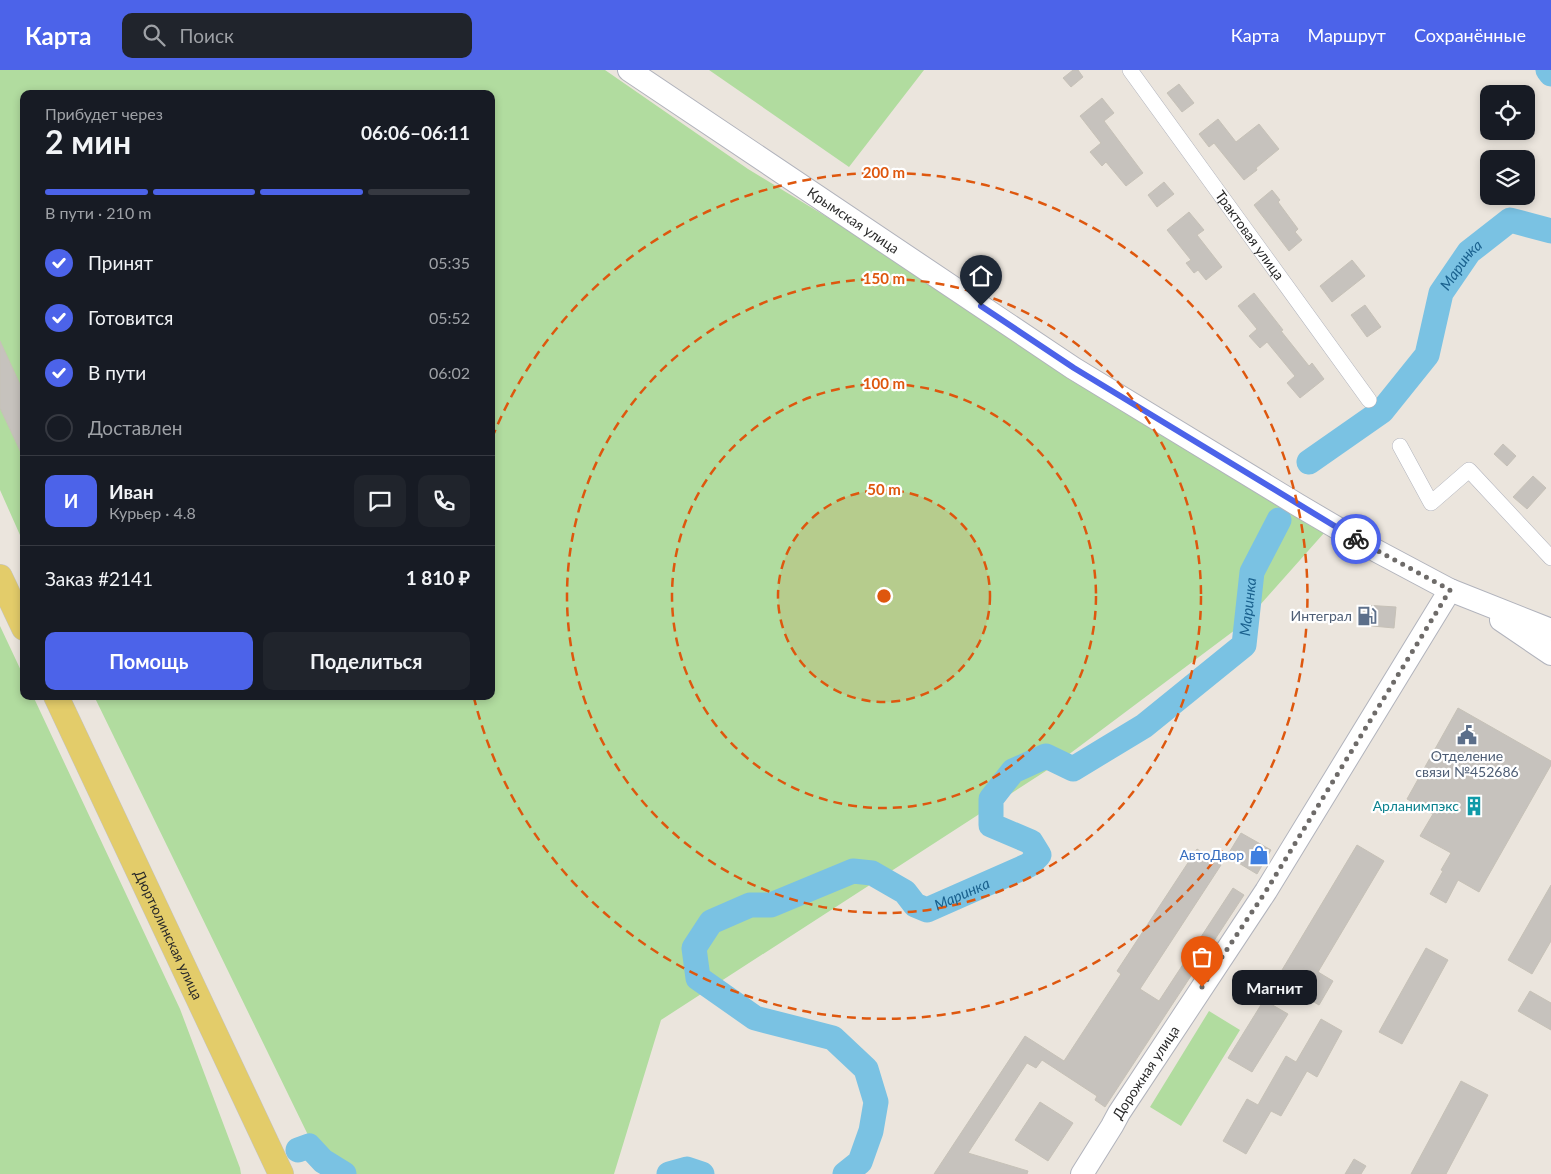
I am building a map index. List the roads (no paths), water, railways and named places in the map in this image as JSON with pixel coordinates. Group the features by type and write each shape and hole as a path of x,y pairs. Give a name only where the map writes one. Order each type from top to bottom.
{"main road":[{"name":"Крымская улица","path":"629,70 1074,368 1306,510 1373,549 1458,594"},
{"path":"0,578 20,620"},
{"path":"1458,594 1551,630"},
{"path":"1458,594 1551,654"},
{"name":"Дорожная улица","path":"1082,1174 1118,1113 1266,891 1458,594"},
{"name":"Дюртюлинская улица","path":"58,700 281,1174"}],"street":[{"name":"Трактовая улица","path":"1130,70 1369,400"},
{"path":"1400,446 1431,503 1468,470 1551,558"}],"waterway":[{"name":"Маринка","path":"1548,70 1551,74"},
{"name":"Маринка","path":"1309,462 1382,411 1427,355 1441,293 1469,252 1510,220 1551,231"},
{"name":"Маринка","path":"845,1174 860,1162 871,1131 876,1102 866,1069 833,1038 755,1018 698,978 694,948 711,922 750,905 771,905 853,871 872,873 905,892 915,905 927,910 1029,865 1039,855 1031,842 991,825 991,799 1013,771 1046,756 1073,769 1144,726 1244,645 1252,572 1279,520"},
{"name":"Маринка","path":"298,1150 309,1146 323,1161 344,1174"},
{"name":"Маринка","path":"669,1174 687,1169 702,1174"}],"place":[{"name":"Интеграл","path":"1367,616"},
{"name":"Отделение связи №452686","path":"1467,735"},
{"name":"Арланимпэкс","path":"1474,806"},
{"name":"АвтоДвор","path":"1259,855"},
{"name":"Магнит","path":"1202,987"}]}
